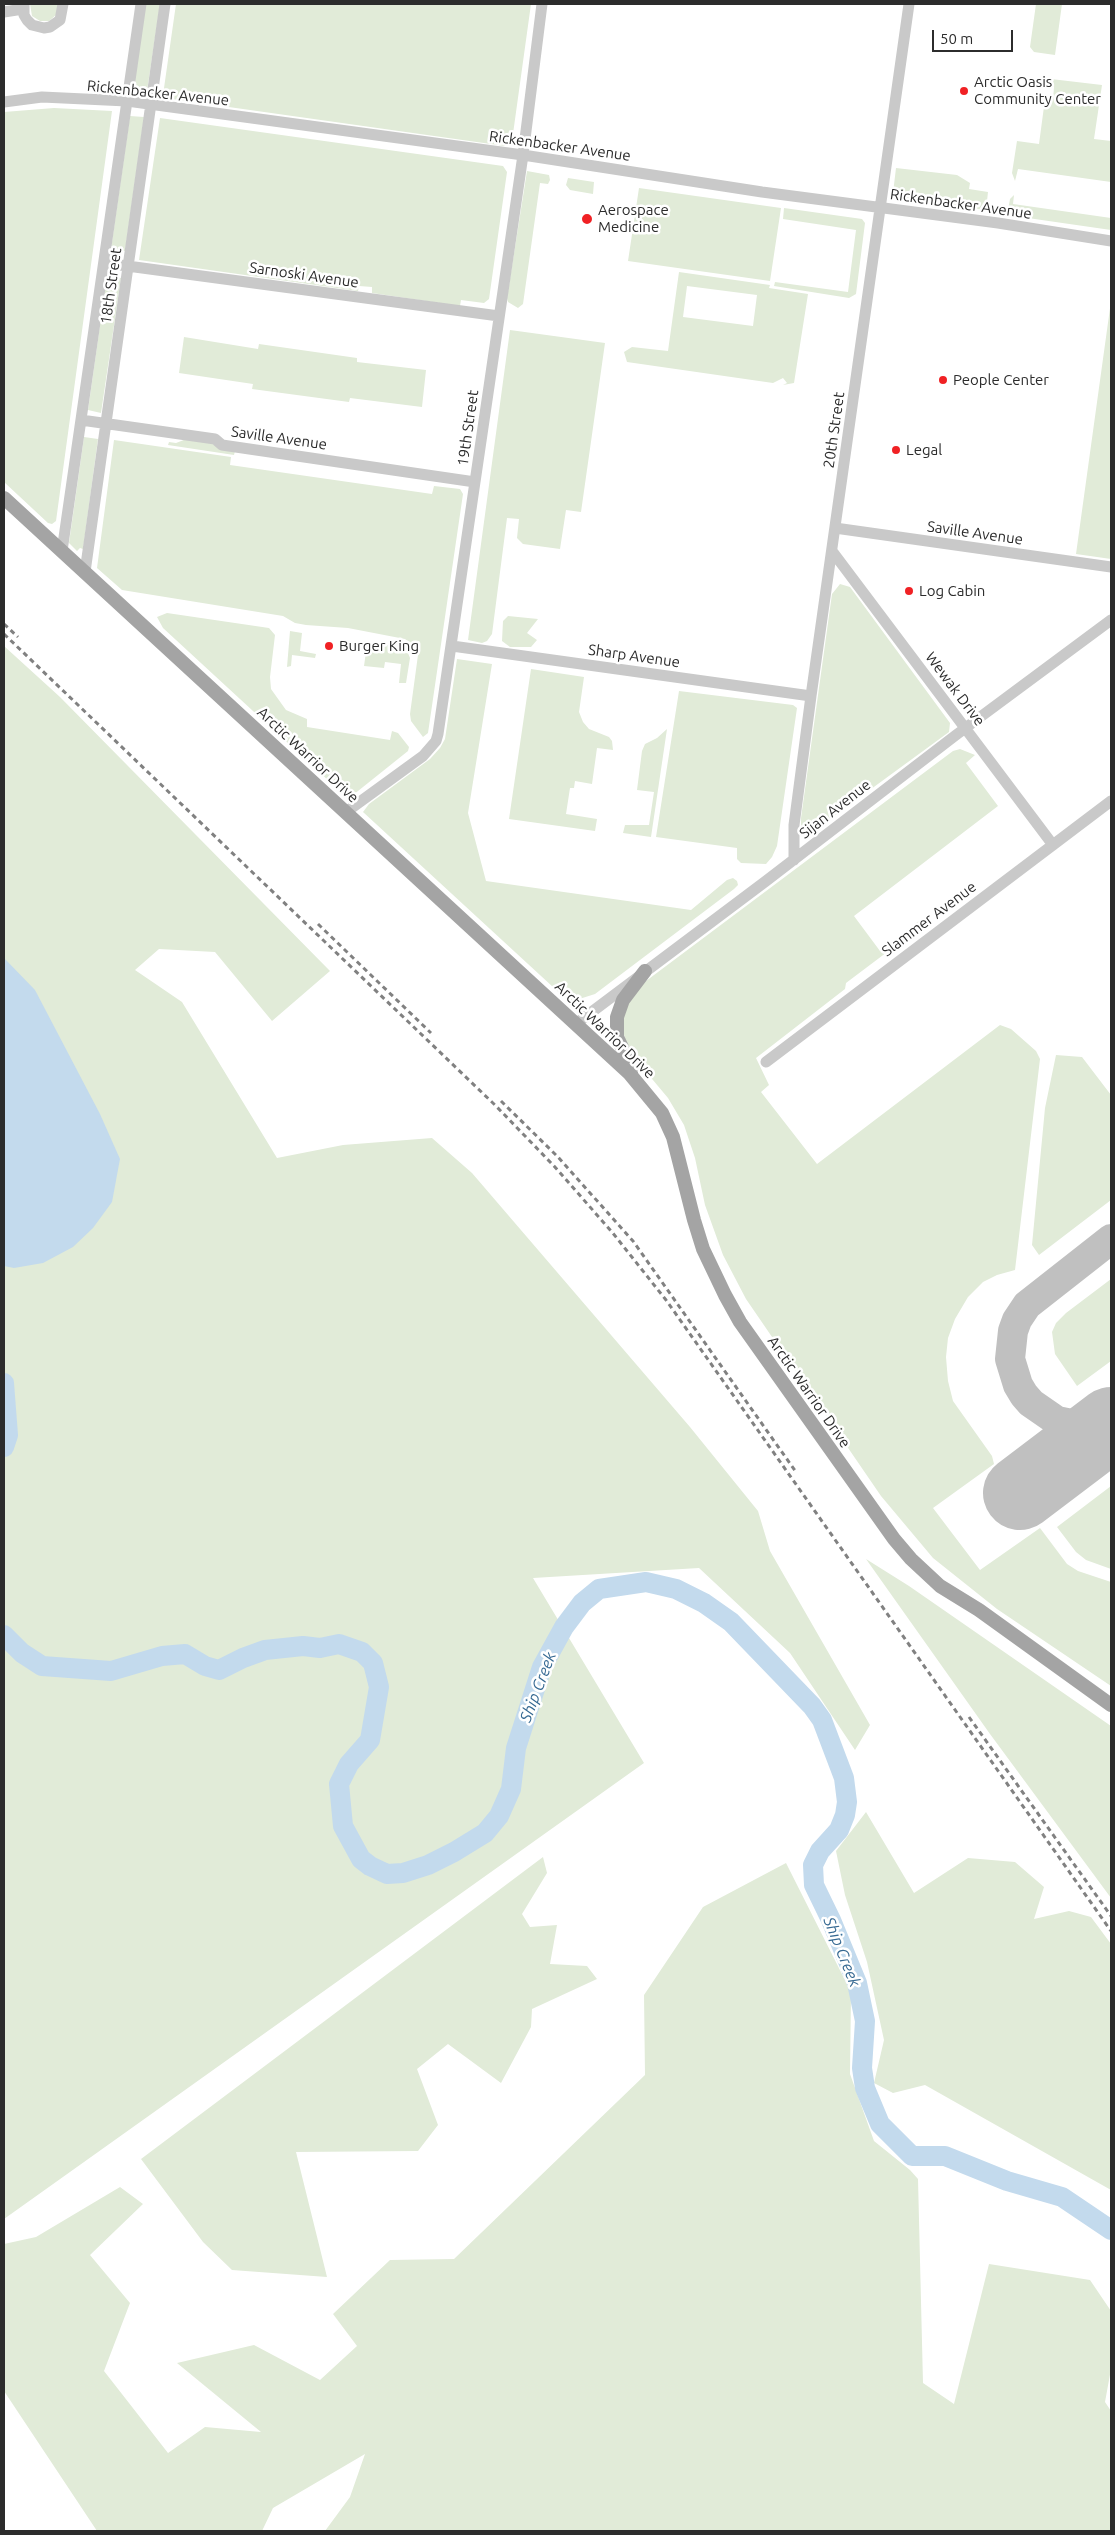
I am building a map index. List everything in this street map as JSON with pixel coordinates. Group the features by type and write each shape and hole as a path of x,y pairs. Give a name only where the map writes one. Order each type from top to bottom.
{"main road":[{"name":"Arctic Warrior Drive","path":"4,498 577,1023 641,1085 662,1113 673,1137 703,1249 740,1322 894,1539 925,1573 940,1586 979,1610 1111,1705"},
{"path":"641,1085 624,1055 617,1037 617,1017 623,1000 645,970"}],"street":[{"path":"4,12 24,6 24,15 32,25 44,28 56,24 60,20 63,4"},
{"name":"18th Street","path":"62,551 141,4"},
{"name":"18th Street","path":"85,572 165,4"},
{"name":"19th Street","path":"346,812 423,756 436,741 452,646 523,155 542,4"},
{"name":"20th Street","path":"794,860 794,825 811,696 909,4"},
{"name":"Rickenbacker Avenue","path":"4,102 42,97 127,101 523,155 762,192 881,207 1111,241"},
{"name":"Sarnoski Avenue","path":"105,263 499,316"},
{"name":"Saville Avenue","path":"81,420 216,439 222,445 475,482"},
{"name":"Saville Avenue","path":"835,528 1111,567"},
{"name":"Wewak Drive","path":"832,551 1053,845"},
{"name":"Sijan Avenue","path":"577,1023 645,970 794,860 965,728 1111,620"},
{"name":"Sharp Avenue","path":"452,646 811,696"},
{"name":"Slammer Avenue","path":"766,1062 1111,801"}],"green space":[{"path":"30,4 58,4 56,15 49,21 40,21 32,16"},
{"path":"145,4 160,4 147,91 133,89"},
{"path":"176,4 531,4 512,141 505,146 165,98 163,95"},
{"path":"1036,4 1062,4 1055,55 1034,52 1030,47"},
{"path":"1051,79 1102,85 1094,139 1111,141 1111,182 1018,169 1015,181 1012,173 1017,141 1039,144 1045,99 1053,100 1054,87 1048,86"},
{"path":"54,108 112,111 56,521 52,524 48,523 4,482 4,112"},
{"path":"130,116 144,117 125,251 111,249"},
{"path":"160,118 503,166 507,172 489,299 484,303 461,300 460,306 372,293 372,287 359,286 358,291 139,260"},
{"path":"896,168 957,175 970,183 969,189 988,192 986,210 900,200 893,193"},
{"path":"527,171 549,175 550,180 548,184 540,183 523,304 518,308 508,302 507,298"},
{"path":"568,178 594,182 593,194 570,190 566,185"},
{"path":"639,188 781,208 770,281 628,261"},
{"path":"1014,195 1013,204 1111,218 1111,230 1007,215 1010,199"},
{"path":"784,208 862,219 865,223 856,294 849,298 774,286 775,282 848,292 856,230 783,219"},
{"path":"679,272 770,285 769,288 808,294 794,383 783,385 787,383 783,378 773,383 627,362 624,352 632,347 668,351","holes":["687,286 757,295 753,326 683,317"]},
{"path":"107,276 121,278 101,413 88,410"},
{"path":"1111,301 1110,325 1111,559 1076,554"},
{"path":"510,330 605,343 581,512 566,510 560,549 523,544 517,538 519,519 507,518 492,634 487,641 482,643 468,640"},
{"path":"184,337 258,349 259,344 357,358 357,362 426,370 422,407 350,398 349,402 252,389 253,384 179,373"},
{"path":"84,437 98,439 83,549 80,548 77,551 69,543"},
{"path":"189,438 212,441 235,451 234,455 168,445 169,442 176,443"},
{"path":"114,440 231,457 230,465 432,494 434,486 460,489 463,494 428,733 423,737 411,721 410,714 418,655 416,647 405,639 348,628 306,625 295,623 283,616 122,590 97,568"},
{"path":"840,584 850,587 950,723 949,732 811,833 805,832 801,827 801,818 832,594"},
{"path":"167,613 269,628 275,635 270,677 271,689 286,710 307,719 307,727 390,740 392,731 398,733 409,747 408,751 348,797 163,628 157,617"},
{"path":"508,616 538,619 527,633 537,640 531,647 510,647 502,641 503,621"},
{"path":"290,631 302,633 300,651 316,654 315,658 292,655 291,666 287,667"},
{"path":"362,641 406,648 410,658 406,683 399,683 401,664 385,662 384,668 364,666 366,652 360,651"},
{"path":"4,646 60,697 330,971 272,1021 215,952 159,949 135,970 182,1002 277,1158 343,1145 432,1138 472,1173 690,1427 758,1511 770,1551 870,1725 855,1750 790,1653 699,1568 533,1578 644,1763 4,2219"},
{"path":"457,659 492,664 468,813 486,881 691,910 727,880 733,878 737,881 738,885 734,889 595,994 573,1001 566,999 363,812 369,804 430,759 440,748 445,739"},
{"path":"531,669 584,677 579,712 583,722 589,729 609,737 612,741 613,750 597,748 592,784 575,781 574,788 570,788 566,814 597,819 595,831 509,819"},
{"path":"679,691 793,705 797,708 777,846 766,864 741,863 737,859 737,848 656,837"},
{"path":"667,729 651,837 623,833 625,825 649,825 654,792 637,790 642,751 645,744 657,738"},
{"path":"960,749 975,755 966,763 998,806 854,916 880,951 920,920 923,925 846,983 845,989 756,1058 769,1085 761,1092 817,1164 1000,1025 1011,1029 1036,1051 1040,1059 1015,1270 997,1275 983,1282 968,1297 955,1319 948,1338 946,1357 948,1381 953,1401 992,1456 994,1464 933,1508 980,1570 1040,1528 1067,1564 1078,1571 1111,1582 1111,1686 997,1609 933,1558 881,1496 746,1299 723,1255 705,1205 695,1158 684,1125 668,1098 627,1046 623,1031 623,1013 638,987 953,751"},
{"path":"1056,1055 1082,1057 1111,1095 1111,1200 1039,1255 1032,1245 1045,1108"},
{"path":"1111,1279 1111,1361 1077,1386 1055,1354 1052,1332 1056,1323 1066,1313"},
{"path":"1111,1486 1111,1569 1086,1560 1076,1552 1057,1527"},
{"path":"866,1559 909,1586 1111,1726 1111,1898 990,1734"},
{"path":"866,1812 914,1893 968,1858 1015,1862 1044,1887 1034,1919 1069,1911 1091,1917 1111,1944 1111,2190 925,2085 893,2093 874,2083 884,2040 867,1962 845,1895 836,1851"},
{"path":"543,1857 547,1873 522,1914 530,1927 557,1925 550,1964 587,1966 597,1979 532,2009 531,2027 501,2083 448,2044 417,2069 438,2125 418,2151 296,2152 327,2277 232,2270 203,2242 141,2159"},
{"path":"786,1863 851,1992 850,2074 874,2141 910,2170 918,2179 923,2383 954,2404 989,2264 1090,2280 1111,2311 1111,2369 1105,2402 1111,2411 1111,2531 325,2531 350,2497 365,2454 273,2508 262,2531 97,2531 4,2391 4,2244 36,2237 120,2187 143,2204 90,2255 130,2303 104,2371 168,2453 205,2427 261,2432 177,2363 254,2345 320,2380 357,2346 333,2314 390,2260 454,2259 645,2075 644,1995 703,1907"}],"water":[{"path":"4,958 35,990 100,1114 120,1159 112,1202 93,1228 73,1247 43,1263 14,1268 4,1266"}],"waterway":[{"name":"Ship Creek","path":"4,1383 8,1435 4,1447"},
{"name":"Ship Creek","path":"4,1635 22,1653 42,1666 111,1671 162,1656 185,1654 205,1666 219,1670 265,1650 303,1646 320,1648 339,1644 362,1652 373,1663 379,1687 370,1740 349,1764 339,1784 343,1826 361,1859 370,1866 387,1874 403,1873 428,1865 454,1852 485,1833 499,1816 511,1789 516,1748 542,1667 564,1627 582,1603 599,1589 646,1582 676,1589 704,1603 731,1622 812,1706 822,1720 844,1778 847,1802 845,1815 839,1830 820,1851 813,1865 814,1885 831,1920 857,1983 865,2021 862,2068 865,2088 880,2124 912,2156 945,2156 1007,2181 1062,2197 1111,2230"}],"taxiway":[{"path":"1111,1239 1027,1305 1017,1320 1013,1331 1010,1359 1018,1385 1024,1395 1031,1403 1057,1421 1076,1425 1100,1423 1111,1419"}],"runway":[{"path":"1020,1493 1111,1424"}],"railway":[{"path":"4,624 18,637"},
{"path":"4,634 495,1105 554,1166 612,1232 666,1300 1111,1931"},
{"path":"318,924 431,1033"},
{"path":"501,1101 557,1156 633,1241 796,1472"},
{"path":"969,1717 1111,1916"}],"place":[{"name":"Arctic Oasis Community Center","path":"964,91"},
{"name":"Aerospace Medicine","path":"587,219"},
{"name":"People Center","path":"943,380"},
{"name":"Legal","path":"896,450"},
{"name":"Log Cabin","path":"909,591"},
{"name":"Burger King","path":"329,646"}]}
